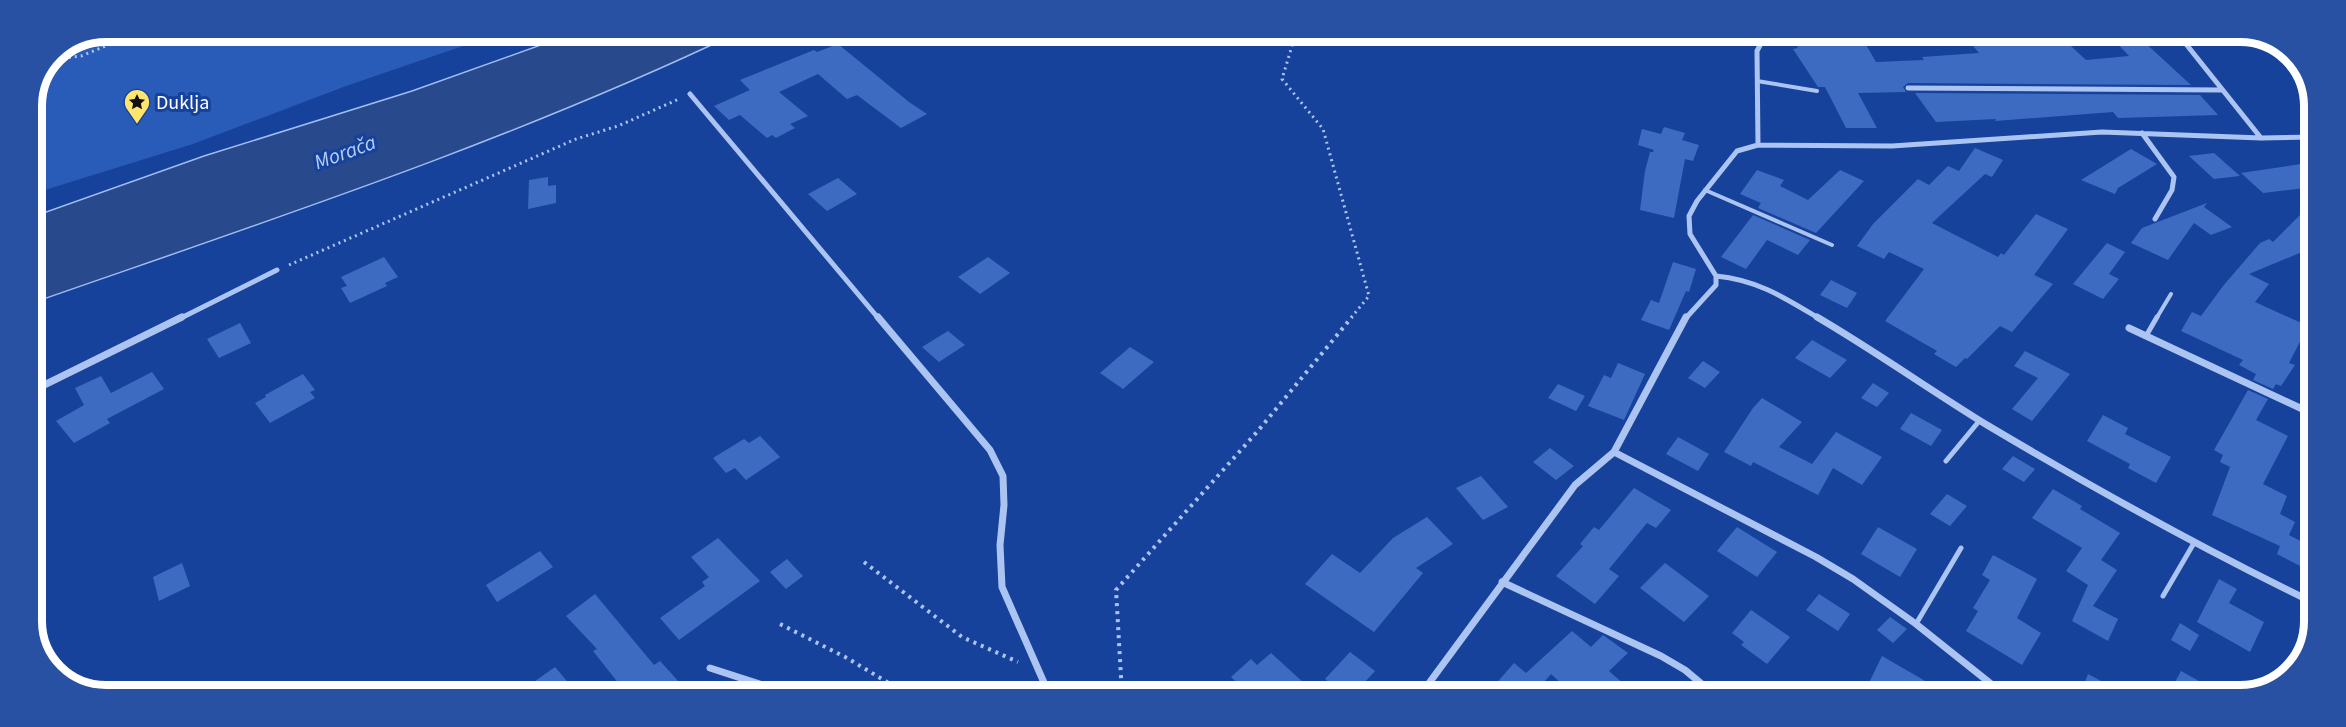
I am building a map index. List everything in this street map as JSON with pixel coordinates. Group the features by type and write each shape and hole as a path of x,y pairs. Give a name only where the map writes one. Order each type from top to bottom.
{"street":[{"path":"1758,145 1756,51 1761,42"},
{"path":"2184,42 2260,138"},
{"path":"1908,88 2221,90"},
{"path":"690,94 990,450 1003,476 1004,505 1000,545 1002,587 1044,685"},
{"path":"1428,685 1575,485 1614,452 1688,313 1716,285 1716,276 1690,234 1689,216 1696,201 1737,151 1758,145 1892,146 2102,132 2260,138 2304,137"},
{"path":"2142,133 2174,177 2172,190 2155,219"},
{"path":"42,386 277,270"},
{"path":"1716,276 1739,278 1768,288 1877,352 1980,420 2194,543 2304,598"},
{"path":"2129,328 2304,410"},
{"path":"1614,452 1816,557 1853,579 1916,624 1993,685"},
{"path":"1502,582 1661,656 1685,670 1703,685"},
{"path":"710,668 762,685"}],"lane":[{"path":"1757,81 1817,92"},
{"path":"1705,190 1832,245"},
{"path":"2146,336 2171,294"},
{"path":"1946,461 1980,420"},
{"path":"2163,596 2194,543"},
{"path":"1916,624 1961,548"}],"path":[{"path":"64,58 81,56 116,42"},
{"path":"1121,685 1116,590 1257,432 1369,296 1323,129 1282,79 1293,42"},
{"path":"277,270 576,139 618,126 690,94"},
{"path":"864,562 962,636 1038,672"},
{"path":"780,624 847,658 892,685"}],"shaded area":[{"name":"Duklja","path":"475,42 346,86 193,144 42,191 42,106 47,82 61,61 82,47 94,43"}],"water":[{"name":"Morača","path":"549,42 718,42 653,72 478,144 300,210 42,300 42,213 204,156 412,91"}],"building":[{"path":"1795,42 1863,42 1876,62 1924,60 1922,57 1979,53 1970,42 2067,42 2086,60 2129,56 2116,42 2144,42 2191,85 1908,83 1903,87 1906,92 1858,93 1877,128 1846,128 1825,87 1818,87 1793,49 1798,48"},
{"path":"838,44 927,114 901,128 857,95 847,99 818,74 779,92 808,116 790,124 795,128 776,138 772,135 767,138 740,115 729,120 714,106 750,90 740,80 814,50 817,52"},
{"path":"1915,93 2200,95 2218,115 2118,118 2113,112 1995,121 1996,119 1936,122"},
{"path":"1664,127 1685,133 1682,140 1699,145 1693,161 1685,159 1674,218 1640,210 1645,171 1650,152 1654,150 1638,145 1642,129 1661,134"},
{"path":"1975,148 2003,160 1992,177 1985,174 1932,223 1998,257 2001,253 2004,255 2036,214 2068,229 2034,275 2053,284 2012,332 2000,326 1956,367 1934,354 1937,351 1885,321 1924,269 1889,252 1884,259 1857,246 1873,224 1918,179 1929,185 1948,166 1959,171"},
{"path":"2131,149 2157,164 2118,188 2115,194 2081,180"},
{"path":"2214,153 2240,176 2214,179 2189,156"},
{"path":"2304,164 2304,188 2263,193 2241,173"},
{"path":"1757,170 1784,180 1780,186 1808,200 1840,170 1864,181 1816,233 1758,208 1761,203 1740,194"},
{"path":"548,177 548,186 556,185 556,203 528,209 529,180"},
{"path":"838,178 857,194 827,211 808,194"},
{"path":"2207,203 2204,207 2232,227 2211,235 2194,223 2168,260 2131,243 2142,228"},
{"path":"2304,211 2304,251 2249,274 2269,284 2255,302 2304,324 2304,334 2289,363 2295,365 2281,386 2276,384 2273,389 2253,380 2256,374 2239,365 2243,360 2181,331 2192,312 2201,316 2260,243 2269,239 2273,242"},
{"path":"1753,215 1810,240 1798,255 1767,240 1746,269 1721,257"},
{"path":"2107,243 2125,252 2109,274 2119,279 2103,299 2073,284"},
{"path":"384,257 398,277 385,283 387,286 350,303 341,288 347,286 341,277"},
{"path":"988,257 1010,273 980,294 958,277"},
{"path":"1673,262 1696,269 1689,292 1686,291 1669,330 1641,320 1651,300 1659,303"},
{"path":"1831,280 1857,293 1847,308 1820,295"},
{"path":"240,323 251,343 219,358 207,339"},
{"path":"948,331 965,345 939,362 922,347"},
{"path":"1812,340 1847,360 1830,378 1795,358"},
{"path":"1130,347 1154,362 1123,389 1100,373"},
{"path":"2025,351 2070,374 2032,421 2012,409 2038,378 2014,366"},
{"path":"1703,361 1720,372 1705,388 1688,378"},
{"path":"1618,363 1645,374 1624,420 1588,406 1604,375 1611,378"},
{"path":"152,372 164,389 107,419 110,423 74,443 56,421 84,405 75,388 101,376 111,393"},
{"path":"303,374 315,390 310,392 315,398 270,423 255,403"},
{"path":"1873,383 1889,393 1877,407 1861,398"},
{"path":"1558,384 1585,396 1576,411 1548,398"},
{"path":"2248,390 2268,399 2256,420 2288,436 2263,484 2287,496 2280,514 2295,522 2289,535 2304,543 2304,568 2277,554 2280,546 2212,515 2230,467 2220,462 2223,455 2214,450"},
{"path":"1762,398 1802,422 1779,447 1812,464 1836,432 1882,457 1862,485 1833,468 1818,495 1753,462 1751,466 1724,452"},
{"path":"1911,413 1942,430 1931,446 1900,429"},
{"path":"2103,415 2128,428 2125,434 2171,457 2156,483 2128,468 2130,464 2087,441"},
{"path":"760,436 780,457 746,480 735,468 726,473 713,458 744,439 749,443"},
{"path":"1678,437 1709,454 1698,471 1666,454"},
{"path":"1550,448 1574,466 1556,480 1533,462"},
{"path":"2013,456 2035,469 2024,482 2002,469"},
{"path":"1481,476 1508,507 1483,520 1456,488"},
{"path":"1634,488 1671,510 1656,528 1647,523 1609,569 1619,576 1595,604 1556,576 1583,546 1580,544 1594,527 1599,530"},
{"path":"2053,489 2082,506 2080,509 2120,533 2101,560 2117,570 2093,606 2118,619 2108,641 2072,621 2088,585 2066,571 2082,548 2032,518"},
{"path":"1947,494 1967,506 1950,526 1930,514"},
{"path":"1427,517 1453,544 1416,568 1423,573 1374,632 1305,584 1332,554 1360,573 1393,538"},
{"path":"1737,527 1777,552 1757,577 1717,551"},
{"path":"1878,527 1917,549 1900,577 1861,554"},
{"path":"718,538 760,581 679,640 660,618 705,586 702,582 709,577 691,557"},
{"path":"540,551 553,567 497,602 486,585"},
{"path":"1993,555 2037,579 2017,618 2041,633 2022,665 1966,631 1978,611 1973,608 1990,580 1982,575"},
{"path":"787,559 803,576 786,589 770,572"},
{"path":"182,563 190,586 159,601 153,577"},
{"path":"1665,563 1709,596 1684,622 1640,588"},
{"path":"2219,579 2237,589 2229,603 2264,622 2250,652 2197,622"},
{"path":"595,594 654,665 660,661 680,683 678,685 620,685 593,651 597,649 566,616"},
{"path":"1819,594 1850,614 1838,631 1806,610"},
{"path":"1751,610 1790,637 1767,664 1741,645 1744,642 1732,633"},
{"path":"1890,617 1907,629 1893,643 1877,630"},
{"path":"2180,623 2199,635 2190,651 2171,640"},
{"path":"1572,631 1591,647 1603,635 1628,653 1609,671 1625,685 1563,685 1551,674 1542,685 1495,685 1514,663 1526,673"},
{"path":"1350,652 1375,671 1362,685 1333,685 1325,679"},
{"path":"1271,653 1306,685 1239,685 1231,677 1251,659 1257,665"},
{"path":"1882,656 1927,682 1926,685 1868,685"},
{"path":"555,667 570,685 529,685"},
{"path":"2181,671 2206,685 2173,685"},
{"path":"2088,674 2109,685 2084,685"}],"place":[{"name":"Duklja","path":"137,125"}]}
